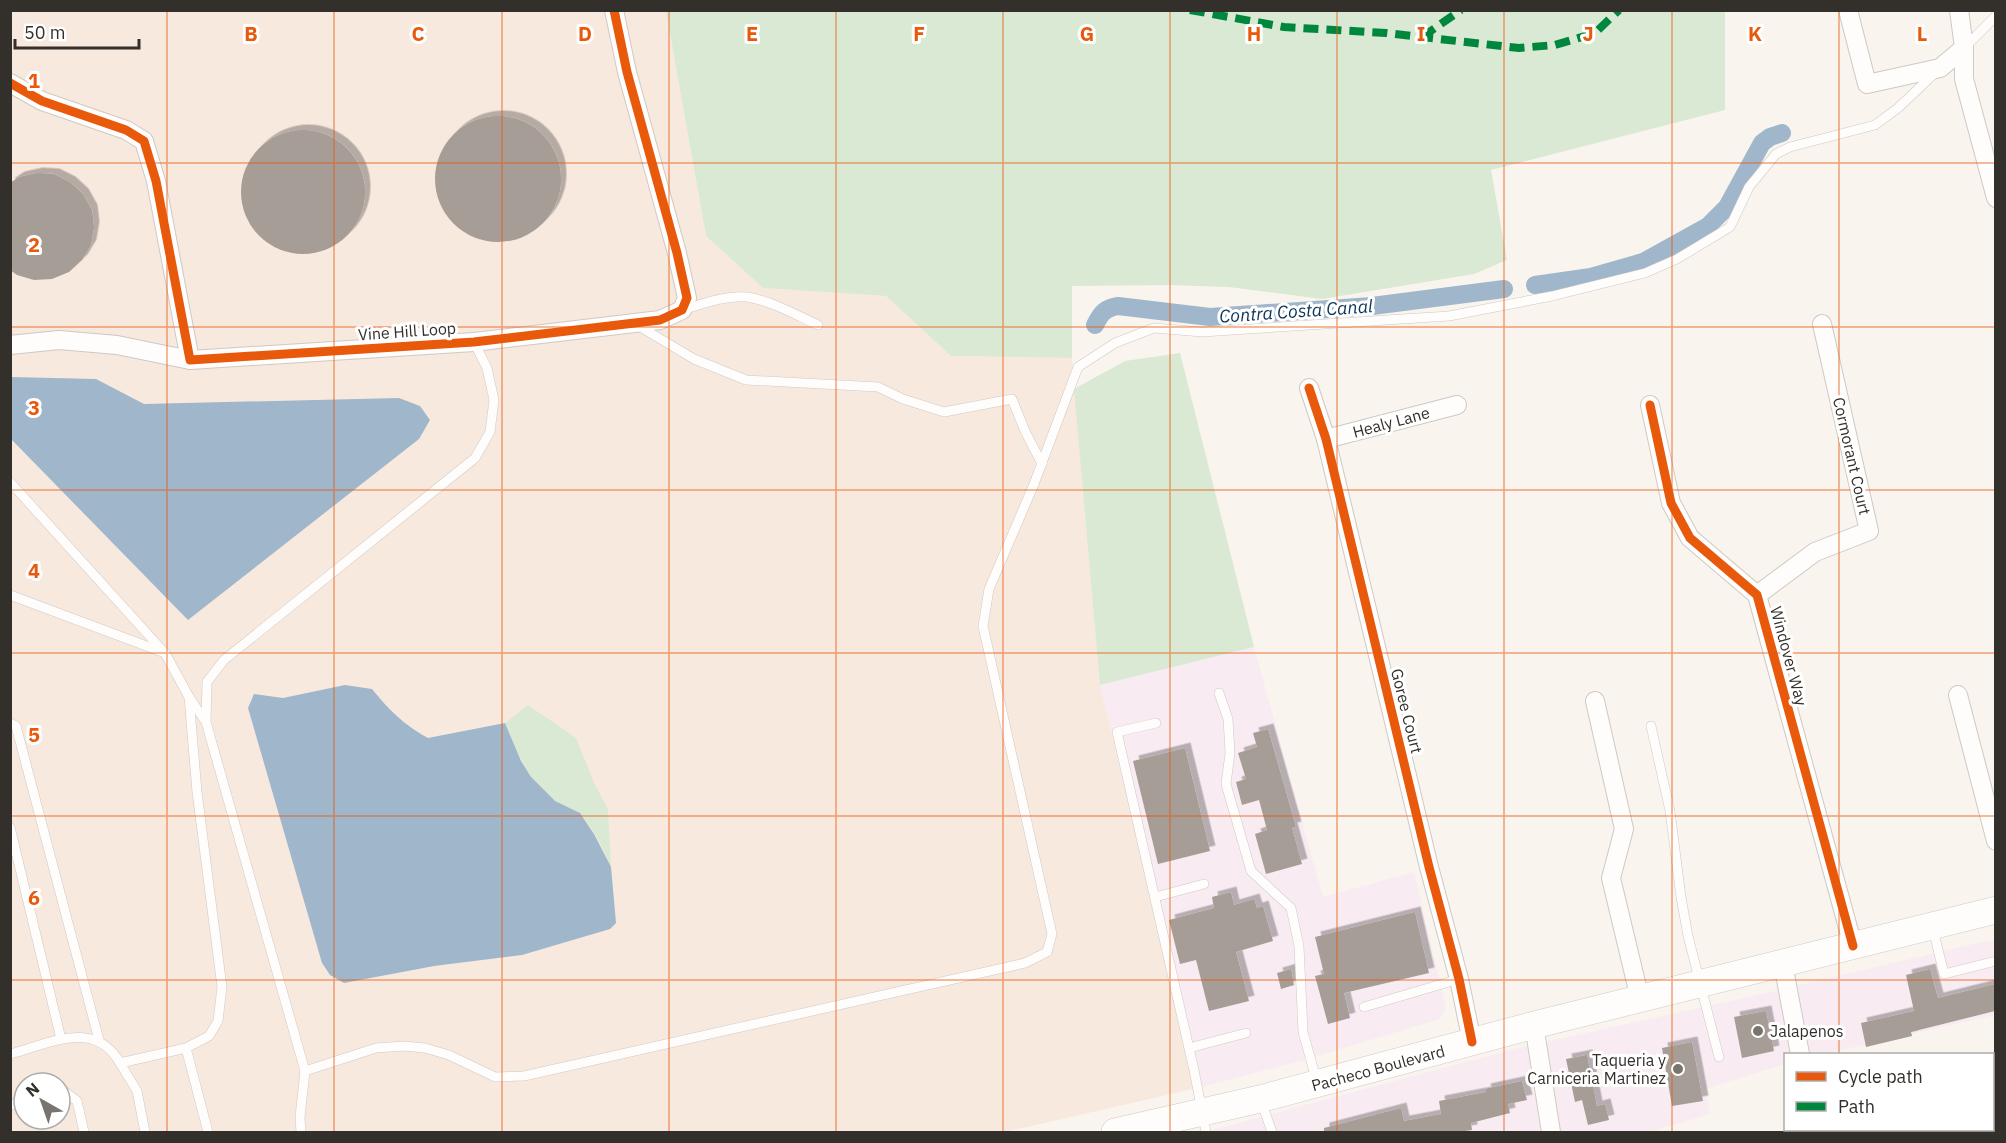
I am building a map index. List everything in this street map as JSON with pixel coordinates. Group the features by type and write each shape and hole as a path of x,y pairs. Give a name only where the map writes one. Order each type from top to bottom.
{"main road":[{"name":"Pacheco Boulevard","path":"1132,1131 1204,1123 1260,1099 1534,1025 1995,910"}],"street":[{"path":"614,10 627,72 677,253 687,298 682,310"},
{"path":"1848,10 1867,84 1940,68 1964,48"},
{"path":"1959,10 1964,48 1964,79 1993,172 1995,198"},
{"path":"10,83 42,101 126,130 144,141 156,181 190,360"},
{"name":"Vine Hill Loop","path":"10,345 59,340 117,345 190,360 474,342 660,320 682,310"},
{"name":"Cormorant Court","path":"1757,595 1815,552 1869,531 1822,324"},
{"name":"Goree Court","path":"1309,387 1326,439 1426,856 1459,979 1472,1042"},
{"name":"Healy Lane","path":"1326,439 1457,405"},
{"name":"Windover Way","path":"1650,405 1671,503 1690,538 1757,595 1853,946"},
{"path":"1958,695 1995,842"},
{"path":"1595,701 1624,829 1611,878 1640,999"},
{"path":"1783,964 1800,1053"},
{"path":"1534,1025 1551,1132"}],"lane":[{"path":"1964,48 1995,16"},
{"path":"305,1071 376,1048 404,1046 426,1047 449,1055 495,1077 524,1076 1025,963 1047,952 1052,934 983,626 989,589 1042,464 1078,367 1115,343 1154,328 1202,332 1449,316 1552,296 1645,273 1677,259 1730,227 1749,187 1776,154 1790,147 1875,126 1898,108 1940,68"},
{"path":"682,310 714,300 746,297 779,307 818,325"},
{"path":"634,324 694,359 746,380 878,387 903,399 944,412 1012,399 1024,431 1042,464"},
{"path":"301,1132 300,1117 305,1071 206,722 207,682 224,660 475,458 490,432 494,400 487,368 474,342"},
{"path":"10,482 165,653 189,697 206,722"},
{"path":"10,595 165,653"},
{"path":"1219,693 1228,719 1230,753 1226,784 1251,871 1291,908 1299,946 1303,1032 1318,1085"},
{"path":"120,1063 186,1048 209,1036 218,1021 222,987 197,792 189,697"},
{"path":"10,723 16,726 99,1040"},
{"path":"1156,723 1117,732 1204,1123"},
{"path":"1651,726 1670,811 1688,936 1719,1057"},
{"path":"10,827 61,1039"},
{"path":"1155,897 1204,884"},
{"path":"1932,926 1944,974 1995,962"},
{"path":"1364,1007 1459,979"},
{"path":"1189,1048 1246,1033"},
{"path":"10,1054 77,1036 99,1040 114,1052 137,1091 145,1132"},
{"path":"186,1048 208,1132"},
{"path":"72,1097 77,1101 84,1132"},
{"path":"1260,1099 1272,1132"}],"shaded area":[{"path":"10,11 666,11 706,236 763,288 886,296 951,356 1072,358 1100,685 1197,1088 1005,1132 11,1132"},
{"path":"1254,647 1323,897 1414,872 1446,1007 1440,1019 1304,1060 1197,1088 1100,685"},
{"path":"1995,939 1995,1015 1828,1053 1784,1053 1784,1064 1705,1089 1710,1114 1649,1132 1205,1132 1514,1049"}],"green space":[{"path":"666,11 1725,11 1725,110 1491,170 1507,260 1474,274 1322,299 1229,287 1072,286 1072,358 951,356 886,296 763,288 706,236"},
{"path":"1180,353 1254,647 1100,685 1074,389 1125,361"},
{"path":"528,705 576,738 594,783 608,809 611,867 589,824 577,812 546,794 530,776 519,756 505,723"}],"water":[{"path":"11,377 96,379 144,404 399,398 420,406 430,420 419,439 188,620 11,439"},
{"path":"345,685 372,689 397,716 428,738 505,723 521,761 531,777 555,801 580,813 594,834 611,867 616,923 610,929 522,955 434,966 344,983 330,975 322,963 248,708 254,694 283,698"}],"building":[{"path":"498,116 522,121 543,134 556,155 561,179 556,203 543,224 522,237 498,242 474,237 453,224 440,203 435,179 440,155 453,134 474,121"},
{"path":"303,130 327,135 347,148 360,168 365,192 360,216 347,236 327,249 303,254 279,249 259,236 246,216 241,192 246,168 259,148 279,135"},
{"path":"37,173 54,174 70,182 83,194 92,210 94,227 91,245 82,260 69,272 52,279 34,280 17,275 10,270 10,183 19,177"},
{"path":"1268,729 1296,827 1292,828 1302,864 1266,874 1255,834 1267,830 1259,800 1242,805 1236,782 1246,779 1238,753 1257,747 1253,733"},
{"path":"1185,748 1210,851 1158,864 1133,761"},
{"path":"1231,892 1234,905 1254,899 1257,908 1263,906 1273,941 1236,952 1249,1001 1209,1011 1196,960 1180,964 1169,920 1214,908 1212,897"},
{"path":"1415,912 1429,973 1344,993 1350,1018 1328,1024 1315,976 1324,974 1315,937"},
{"path":"1291,969 1294,985 1281,989 1277,973"},
{"path":"1930,969 1938,998 1995,984 1995,1011 1911,1032 1912,1036 1866,1047 1861,1023 1914,1011 1906,975"},
{"path":"1766,1011 1774,1051 1742,1058 1734,1017"},
{"path":"1692,1042 1703,1101 1672,1106 1662,1048"},
{"path":"1587,1055 1597,1106 1605,1104 1609,1120 1588,1125 1582,1100 1575,1102 1566,1059"},
{"path":"1522,1081 1527,1100 1508,1104 1510,1113 1471,1123 1472,1130 1459,1132 1324,1132 1324,1128 1401,1108 1404,1121 1441,1114 1439,1101 1486,1092 1485,1089"}],"waterway":[{"name":"Contra Costa Canal","path":"1535,285 1591,277 1643,262 1708,226 1727,207 1762,143 1782,133"},
{"name":"Contra Costa Canal","path":"1095,325 1104,312 1118,306 1210,317 1372,306 1504,289"}],"marked path":[{"path":"1190,10 1284,27 1386,33 1519,48 1555,45 1595,33 1619,10"},
{"path":"1422,37 1461,10"}],"cycle path":[{"path":"10,83 42,101 126,130 144,141 156,181 190,360 474,342 660,320 682,310 687,298 677,253 627,72 614,10"},
{"path":"1309,388 1326,439 1429,867 1459,979 1472,1042"},
{"path":"1650,405 1671,503 1690,538 1757,595 1853,946"}],"place":[{"name":"Jalapenos","path":"1758,1031"},
{"name":"Taqueria y Carniceria Martinez","path":"1678,1069"}]}
